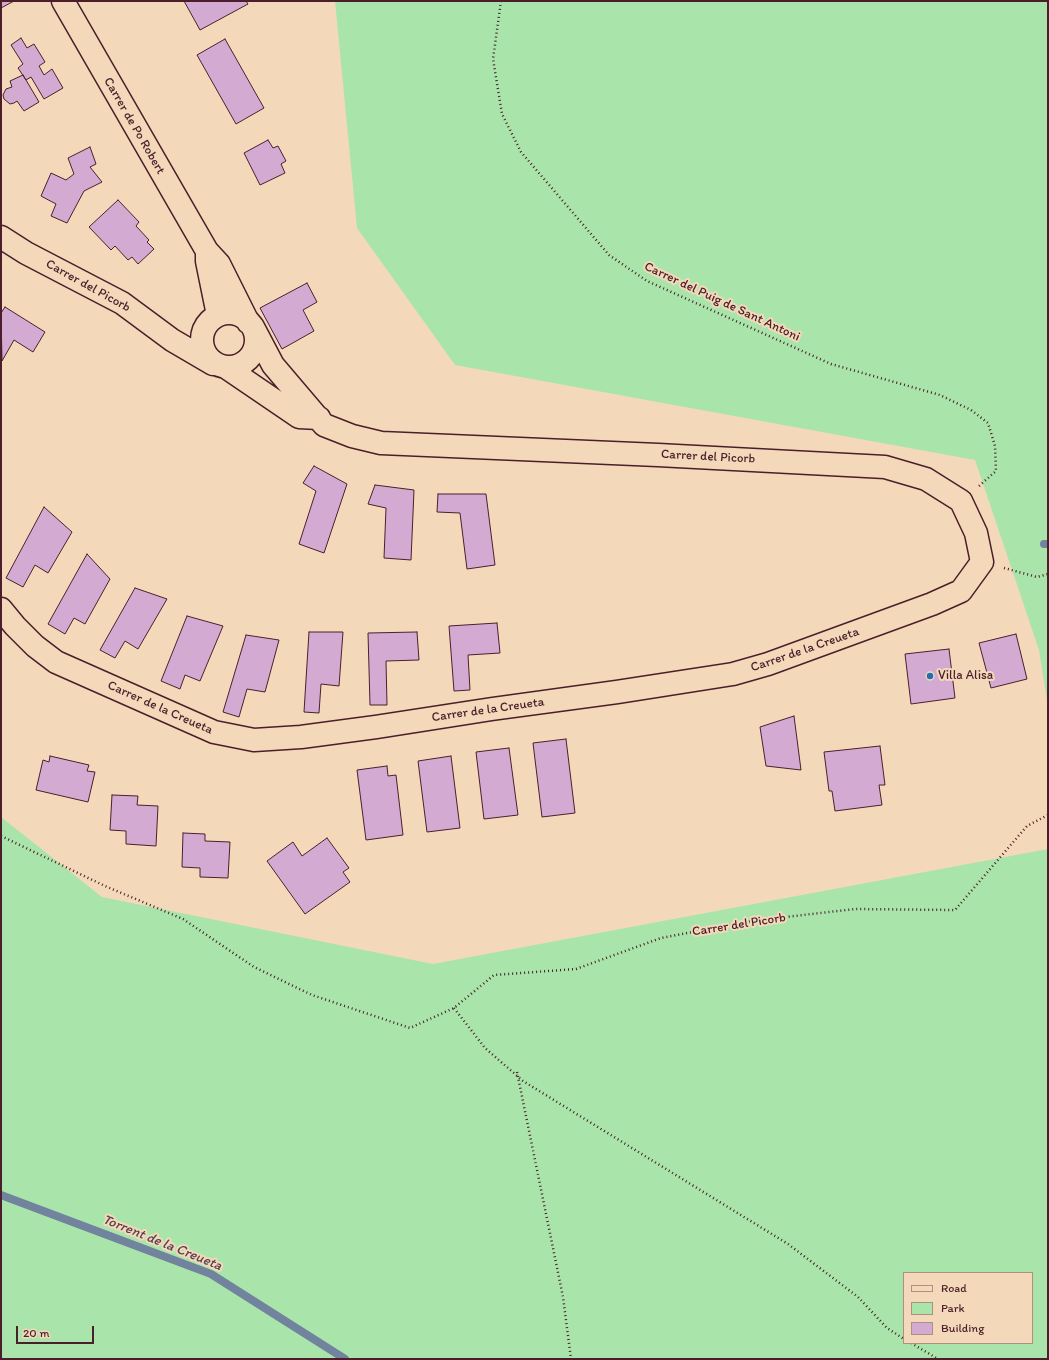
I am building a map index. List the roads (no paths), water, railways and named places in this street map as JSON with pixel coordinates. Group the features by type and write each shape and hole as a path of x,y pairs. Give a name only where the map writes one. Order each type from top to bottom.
{"street":[{"name":"Carrer de Po Robert","path":"63,1 206,251 219,264 250,324"},
{"name":"Carrer del Picorb","path":"1,237 26,253 122,303 172,340 220,366 299,417 319,418"},
{"name":"Carrer de Po Robert","path":"206,251 218,315"},
{"path":"218,315 225,312 241,315 250,324 256,341 252,355 241,365 220,366"},
{"name":"Carrer del Picorb","path":"218,315 210,319 201,334 203,350 220,366"},
{"name":"Carrer del Picorb","path":"250,324 273,365 324,425 352,436 381,443 885,467 926,479 961,501 976,533 982,562"},
{"name":"Carrer de la Creueta","path":"1,609 35,646 56,662 214,732 254,740 301,737 376,727 733,674 768,664 932,604 961,591 982,562"}],"waterway":[{"name":"Torrent de la Creueta","path":"1,1195 211,1274 345,1359"}],"place":[{"name":"Villa Alisa","path":"930,676"}]}
